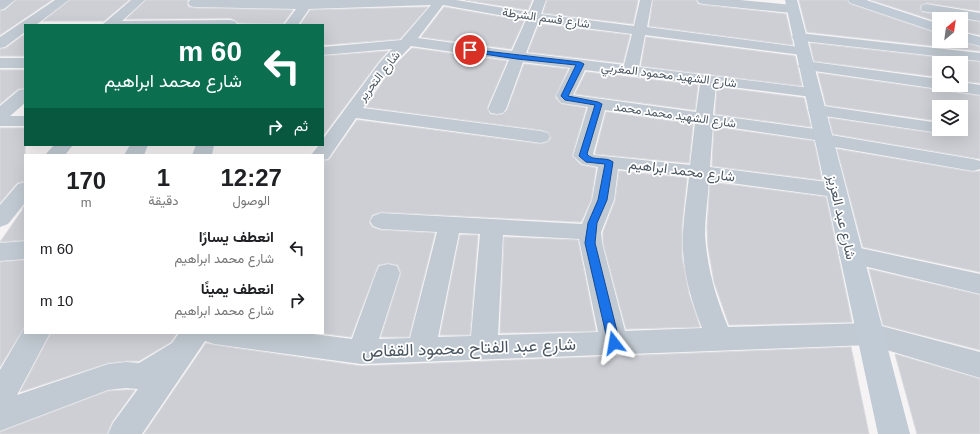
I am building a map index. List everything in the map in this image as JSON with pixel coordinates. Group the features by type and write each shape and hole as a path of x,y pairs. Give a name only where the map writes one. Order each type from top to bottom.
{"street":[{"path":"0,6 9,0"},
{"path":"28,24 64,0"},
{"path":"111,24 139,0"},
{"path":"497,109 540,0"},
{"path":"631,70 646,0"},
{"path":"703,0 792,5"},
{"path":"854,0 932,27"},
{"path":"172,24 195,1"},
{"name":"شارع قسم الشرطة","path":"195,1 440,1 533,17 803,52"},
{"name":"شارع التحرير","path":"322,154 385,65 406,43 440,1"},
{"path":"292,24 307,2"},
{"path":"925,4 980,17"},
{"path":"925,4 932,14"},
{"name":"شارع عبد العزيز","path":"792,5 894,434"},
{"path":"172,24 230,24"},
{"path":"0,44 24,27"},
{"path":"968,38 980,42"},
{"name":"شارع الشهيد محمود المغربي","path":"324,51 406,43 517,58 708,79 932,126"},
{"path":"803,52 980,57"},
{"path":"803,52 932,82"},
{"path":"0,63 24,63"},
{"name":"شارع الشهيد محمد محمد","path":"580,64 564,96 567,99 823,137 973,165"},
{"path":"708,79 694,233 694,256 700,288 720,340"},
{"path":"968,88 980,90"},
{"path":"0,115 24,95"},
{"name":"شارع محمد ابراهيم","path":"598,104 583,156 589,160 700,172 835,190"},
{"path":"324,123 348,117 541,137"},
{"path":"0,120 24,121"},
{"path":"56,154 63,146"},
{"path":"609,162 603,200 590,232 592,254 614,343"},
{"path":"0,219 24,191"},
{"path":"381,221 590,232"},
{"path":"421,350 450,224"},
{"path":"484,348 492,226"},
{"path":"0,252 24,250"},
{"path":"851,255 980,284"},
{"path":"361,352 388,273"},
{"path":"0,398 35,334"},
{"name":"شارع عبد الفتاح محمود القفاص","path":"222,334 361,352 870,334"},
{"path":"870,334 980,365"},
{"path":"0,416 108,377 126,375 142,376 189,342"},
{"path":"124,434 189,342"}],"building":[{"path":"16,0 52,0 0,35 0,11 5,10"},
{"path":"70,0 129,0 104,21 43,21"},
{"path":"146,0 188,0 187,4 189,7 194,8 293,10 283,24 238,23 230,18 126,19"},
{"path":"465,0 532,0 528,10"},
{"path":"547,0 638,0 633,24 543,13"},
{"path":"653,0 696,0 698,4 703,5 786,14 793,45 649,26"},
{"path":"799,0 847,0 850,4 932,32 932,46 807,32"},
{"path":"871,0 980,0 980,11 927,3 921,5 920,8 922,12 932,14 932,20"},
{"path":"428,7 400,39 324,45 324,24 301,24 310,10"},
{"path":"444,7 524,21 511,49 421,37"},
{"path":"968,20 980,22 980,35 968,32"},
{"path":"539,24 630,35 623,63 528,52"},
{"path":"24,35 24,56 0,56 0,49 6,48"},
{"path":"646,37 795,56 802,86 641,66"},
{"path":"810,43 932,57 932,76 814,61"},
{"path":"968,43 980,47 980,51 953,48 968,48"},
{"path":"412,48 507,61 487,108 490,114 497,115 503,114 507,110 524,64 568,69 555,97 561,104 586,108 572,156 581,165 596,168 591,200 581,222 381,212 372,215 369,222 372,227 380,230 435,233 409,337 381,337 401,273 398,265 388,263 378,265 351,337 324,334 324,161 329,160 357,120 541,144 548,142 551,138 548,132 541,130 366,107 391,69"},
{"path":"388,51 324,135 324,56"},
{"path":"968,61 980,62 980,83 968,82"},
{"path":"0,70 24,70 24,88 18,89 0,104"},
{"path":"586,72 698,85 695,110 575,94"},
{"path":"818,73 932,89 932,92 952,92 980,96 980,159 833,134 829,118 932,133 932,136 968,136 968,100 932,100 932,120 826,105"},
{"path":"717,87 804,98 811,127 715,114"},
{"path":"606,112 693,124 689,163 595,154"},
{"path":"714,127 814,141 822,180 712,166"},
{"path":"0,128 24,128 24,181 17,183 0,203"},
{"path":"837,149 973,172 980,171 980,272 863,247"},
{"path":"619,171 687,178 682,225 682,257 689,294 700,327 626,329 603,243 603,232 615,201"},
{"path":"710,182 826,197 852,322 729,325 714,282 708,247 707,228"},
{"path":"24,206 24,240 0,242 23,209"},
{"path":"460,235 478,235 470,335 440,335"},
{"path":"504,237 578,240 596,331 500,333"},
{"path":"24,260 24,328 0,367 0,262"},
{"path":"869,269 980,295 980,350 883,325"},
{"path":"50,334 176,334 171,342 139,361 108,363 20,392"},
{"path":"206,343 361,366 851,347 869,434 144,434"},
{"path":"895,354 980,379 980,434 917,434"},
{"path":"135,390 112,422 107,434 0,434 0,432 108,391"}],"route":[{"path":"470,50 517,58 580,64 564,96 567,99 598,104 583,156 589,160 609,162 603,200 590,232 590,243 614,343"}]}
